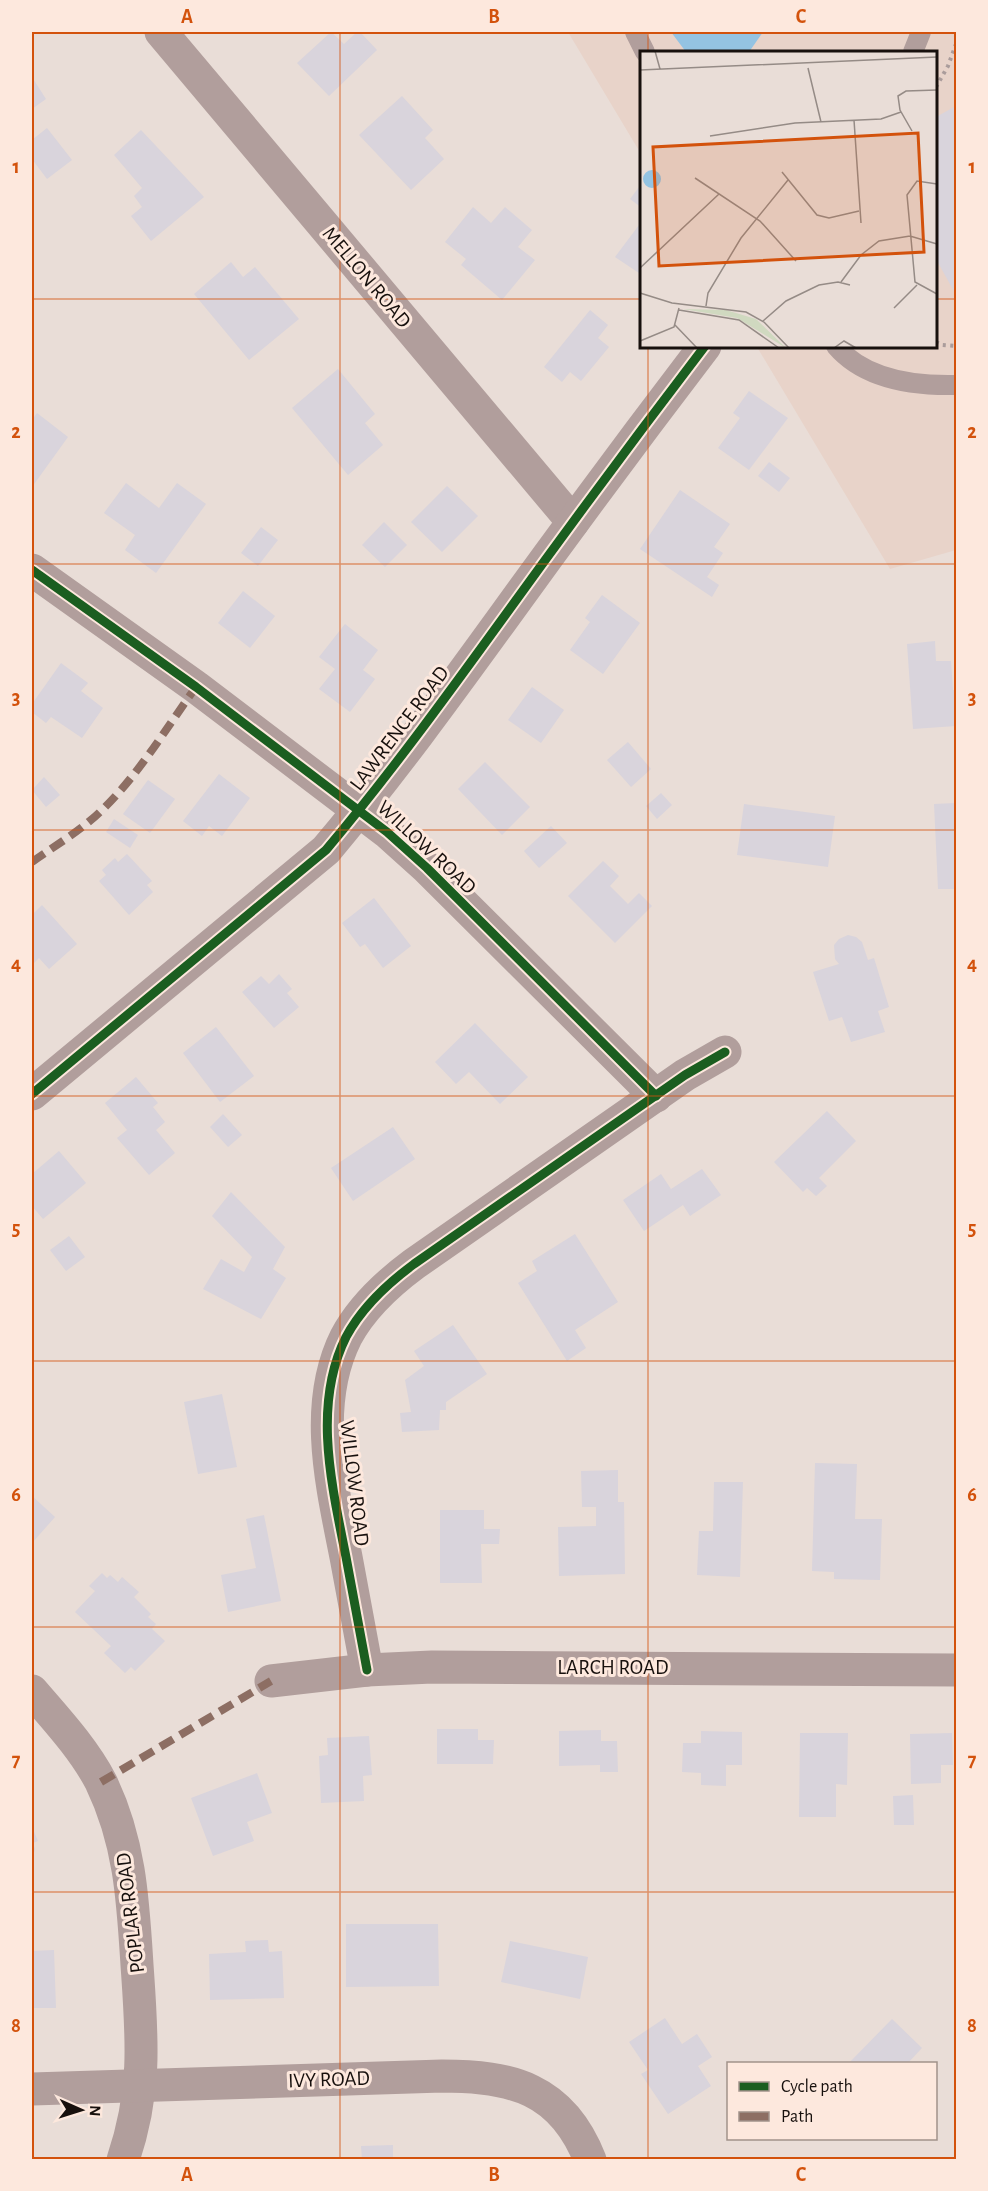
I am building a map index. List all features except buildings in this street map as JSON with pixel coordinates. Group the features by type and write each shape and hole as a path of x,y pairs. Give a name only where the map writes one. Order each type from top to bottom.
{"street":[{"name":"MELLON ROAD","path":"160,32 573,522"},
{"name":"LAWRENCE ROAD","path":"32,1094 312,864 326,850 360,810 439,705 704,348"},
{"name":"WILLOW ROAD","path":"32,570 196,687 360,810 427,868 656,1096"},
{"name":"WILLOW ROAD","path":"367,1670 336,1504 327,1424 332,1378 346,1338 360,1314 400,1274 699,1066 725,1052"},
{"name":"LARCH ROAD","path":"271,1681 367,1670 462,1666 957,1670"},
{"name":"POPLAR ROAD","path":"32,1692 93,1768 107,1798 123,1844 130,1878 141,2023 141,2086 135,2124 123,2160"},
{"name":"IVY ROAD","path":"32,2089 442,2076 495,2079 522,2086 545,2098 577,2134 590,2160"}],"lane":[{"path":"635,32 644,51"},
{"path":"914,51 921,32"},
{"path":"838,348 864,369 910,383 957,385"}],"path":[{"path":"937,85 957,44"},
{"path":"937,342 957,346"}],"shaded area":[{"path":"568,32 956,32 956,550 890,569 758,348 937,348 937,51 640,51 640,152"}],"water":[{"path":"671,32 763,32 750,51 685,51"}],"marked path":[{"path":"32,862 69,837 103,809 141,766 196,687"},
{"path":"101,1782 271,1681"}],"cycle path":[{"path":"32,1094 326,850 418,734 703,348"},
{"path":"32,570 196,687 387,832 427,868 656,1096"},
{"path":"367,1670 335,1502 328,1446 327,1418 330,1390 336,1363 352,1326 376,1297 414,1264 685,1075 725,1052"}]}
